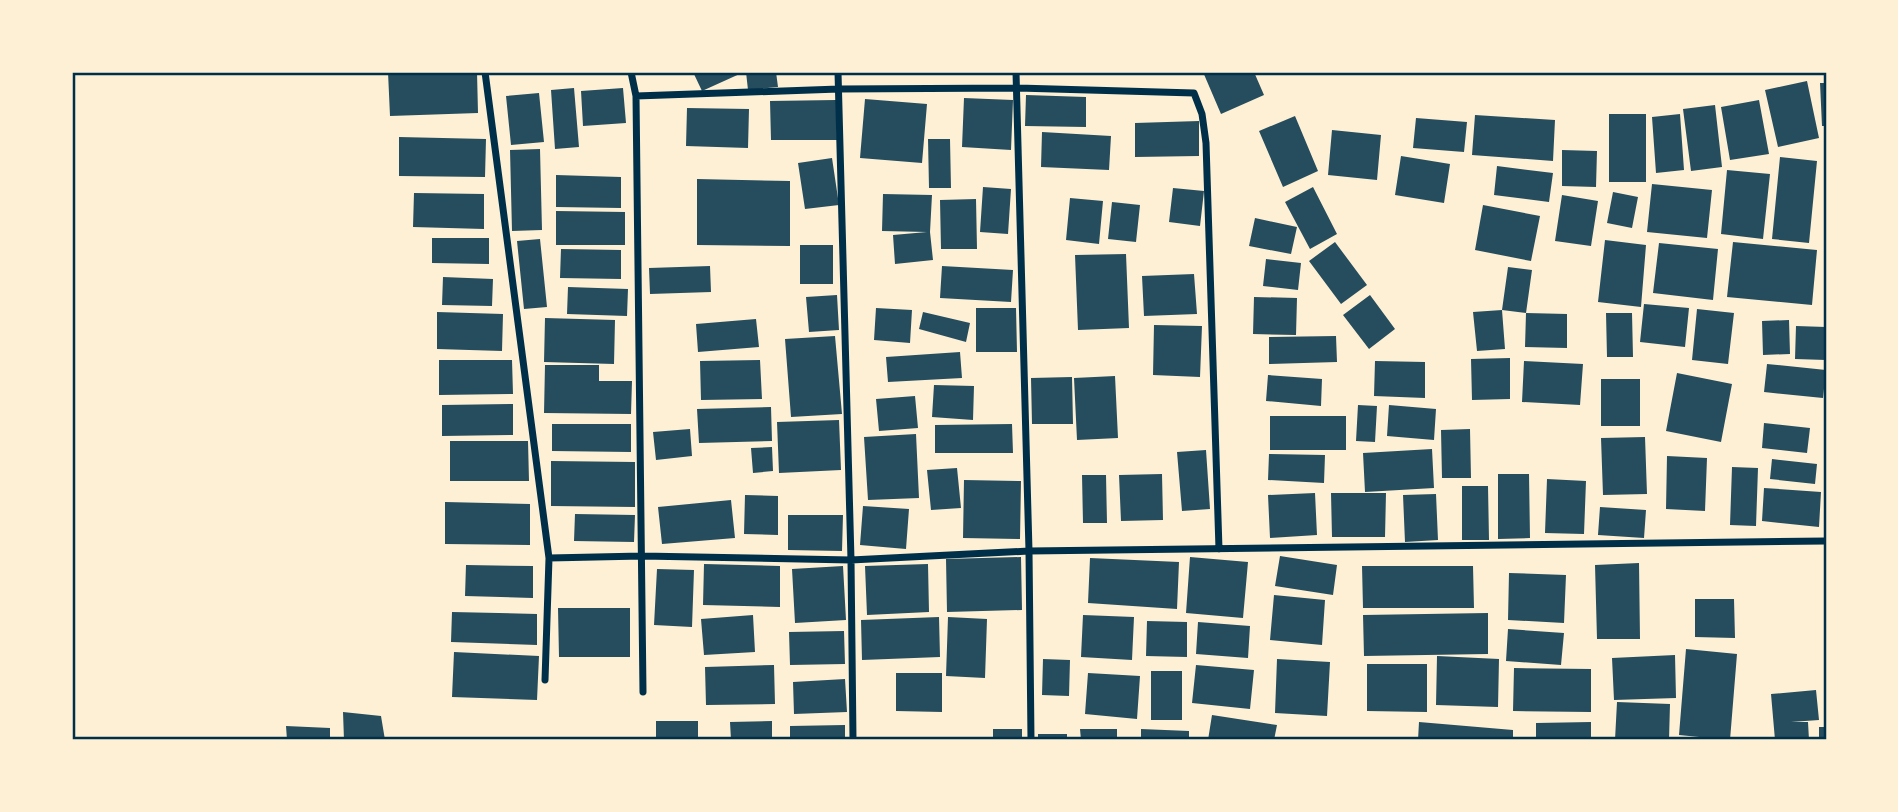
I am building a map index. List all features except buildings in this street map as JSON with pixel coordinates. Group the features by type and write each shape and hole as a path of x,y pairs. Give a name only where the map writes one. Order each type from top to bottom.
{"street":[{"path":"485,72 549,558 545,680"},
{"path":"631,72 636,96 643,692"},
{"path":"838,72 853,740"},
{"path":"1016,72 1030,551 1031,740"},
{"path":"636,96 839,89 1018,88 1194,93 1202,114 1206,143 1219,548"},
{"path":"549,558 642,556 851,560 1030,551 1826,541"}]}
